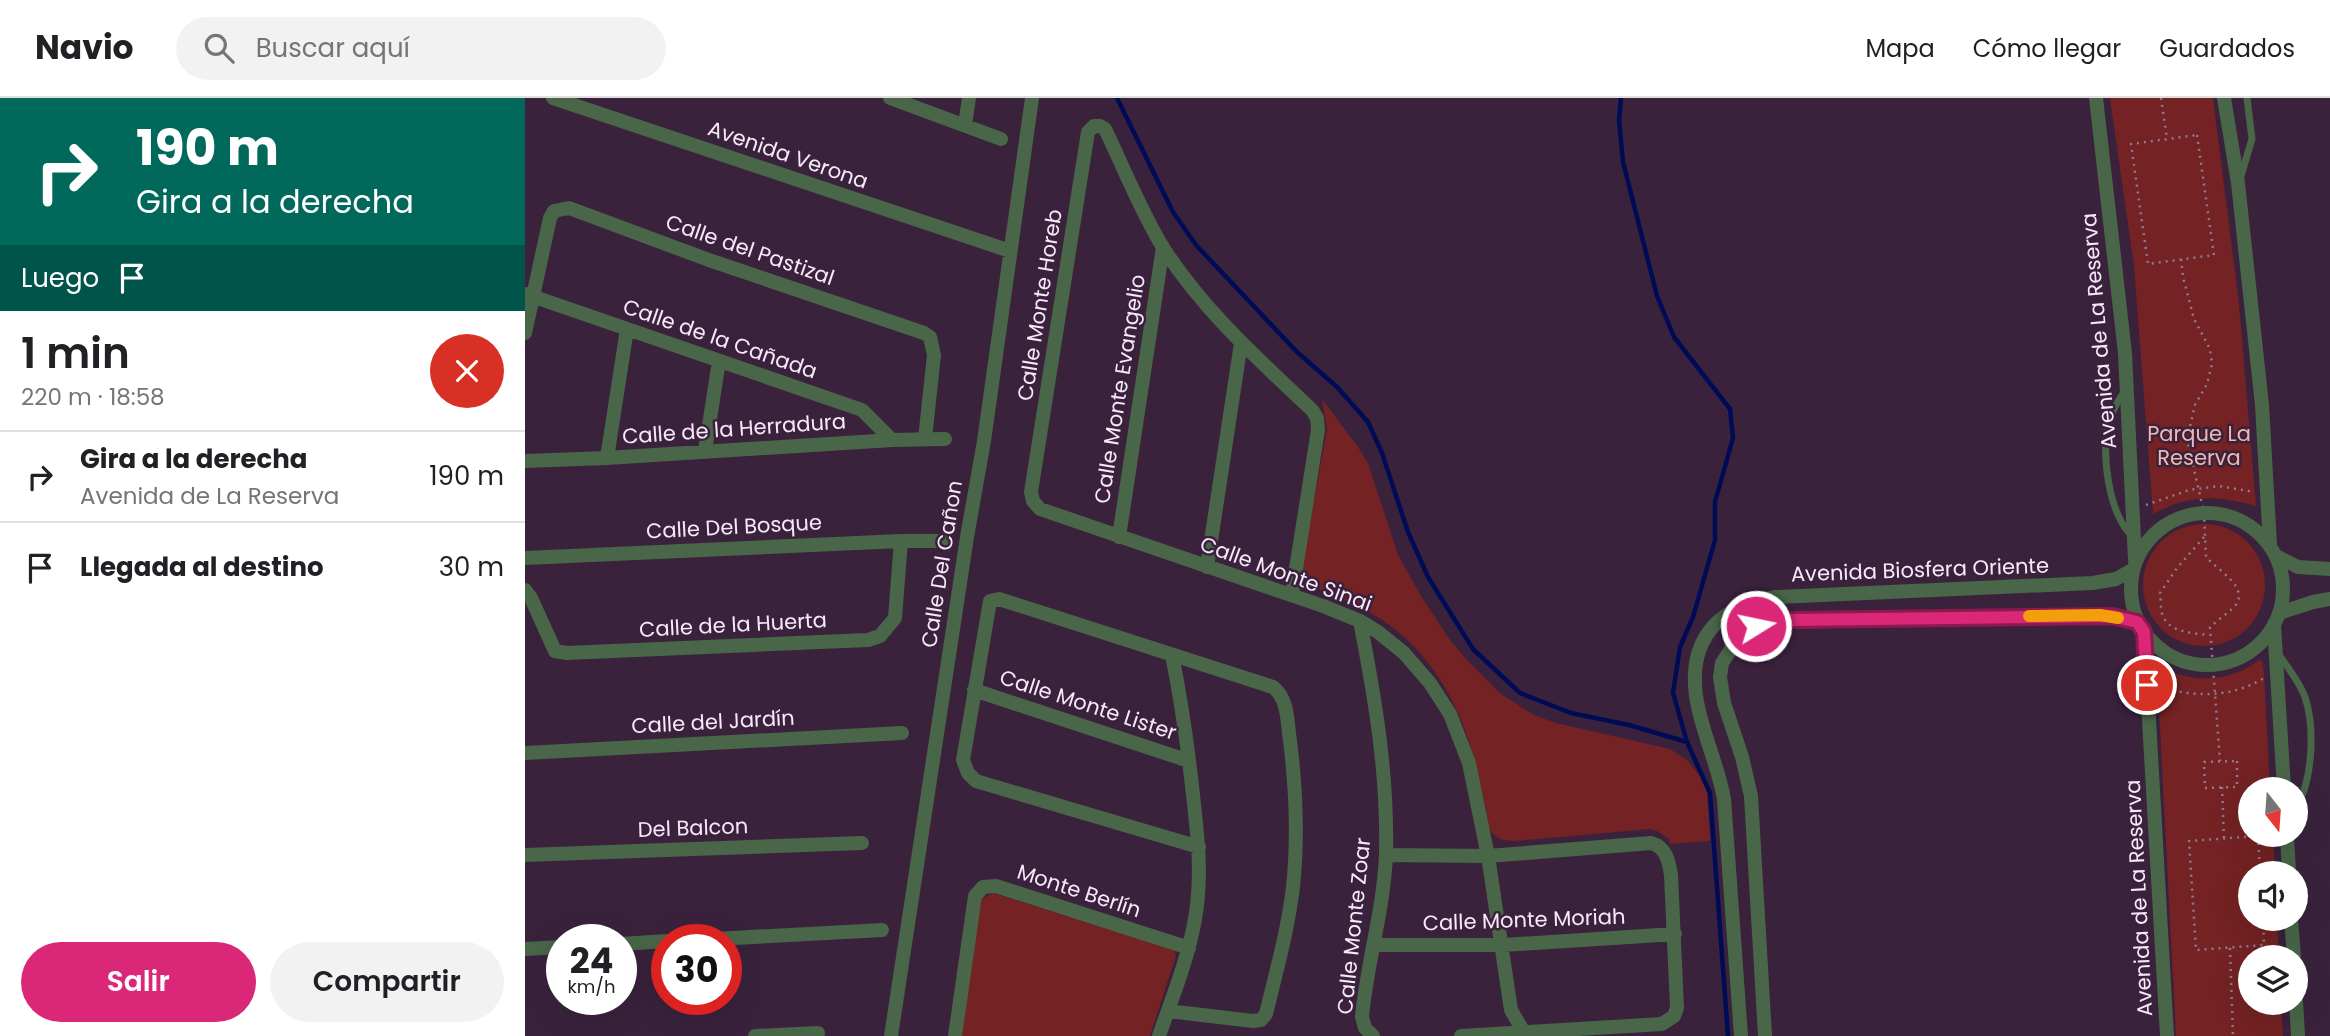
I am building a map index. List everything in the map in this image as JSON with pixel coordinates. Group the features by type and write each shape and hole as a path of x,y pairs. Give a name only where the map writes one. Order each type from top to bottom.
{"street":[{"name":"Avenida Verona","path":"553,98 1010,251"},
{"path":"890,98 1001,139"},
{"path":"965,125 969,98"},
{"name":"Calle Del Cañon","path":"891,1036 984,441 1032,98"},
{"name":"Avenida de La Reserva","path":"2096,98 2128,386 2134,538 2130,597 2141,627 2147,685 2167,1036"},
{"path":"2224,98 2238,183 2262,405 2273,551 2282,575 2283,594 2277,619 2284,777"},
{"name":"Calle Monte Horeb","path":"1032,497 1089,132 1092,127 1097,125 1105,129 1163,247"},
{"name":"Calle del Pastizal","path":"529,295 550,218 554,211 569,208 709,260 908,327 930,337 934,355 925,439"},
{"path":"1163,247 1206,304 1241,344 1312,410 1317,418 1318,430 1292,594"},
{"name":"Calle Monte Evangelio","path":"1119,537 1163,247"},
{"path":"526,325 529,295"},
{"name":"Calle de la Cañada","path":"529,295 862,410 892,440"},
{"path":"607,458 627,329"},
{"path":"1207,567 1241,344"},
{"path":"705,452 719,361"},
{"name":"Calle de la Herradura","path":"525,461 945,439"},
{"name":"Calle Monte Sinai","path":"1032,497 1040,509 1292,594 1360,621 1404,653 1430,683 1450,714 1469,763 1488,856 1511,1010"},
{"path":"2134,565 2145,542 2160,528 2178,518 2219,513 2239,519 2256,530 2273,551 2298,567 2330,569"},
{"name":"Calle de la Huerta","path":"525,590 555,651 567,653 868,640 880,636 895,618 901,541"},
{"name":"Calle Del Bosque","path":"525,558 945,541"},
{"name":"Avenida Biosfera Oriente","path":"1741,1036 1726,809 1720,775 1696,697 1694,676 1704,640 1713,626 1740,605 1776,597 2093,583 2116,579 2134,565"},
{"path":"1168,1011 1253,1021 1261,1020 1266,1014 1281,957 1293,888 1296,818 1292,756 1282,694 1273,687 999,599 991,601 963,760 968,773 976,781 1199,847"},
{"path":"1765,1036 1751,796 1742,757 1720,689 1722,663 1741,634 1756,626 1790,620 2100,615 2141,627 2167,654 2186,662 2211,665 2246,654 2262,641 2277,619 2313,602 2330,599"},
{"name":"Calle Monte Zoar","path":"1360,621 1381,746 1386,855 1375,945 1363,1009 1369,1032"},
{"path":"1159,1036 1189,948 1195,917 1199,847 1182,704 1172,655"},
{"name":"Calle Monte Lister","path":"974,690 1189,761"},
{"name":"Calle del Jardín","path":"525,753 902,733"},
{"name":"Del Balcon","path":"525,855 862,843"},
{"path":"1386,855 1488,856 1647,843 1658,845 1670,865 1678,1007 1674,1016 1662,1024 1526,1035 1461,1036"},
{"name":"Monte Berlín","path":"954,1036 975,896 983,887 996,886 1189,948"},
{"path":"742,938 882,930"},
{"name":"Calle Monte Moriah","path":"1375,945 1503,945 1675,934"},
{"path":"525,949 546,948"},
{"path":"1511,1010 1526,1035"},
{"path":"1504,1036 1511,1010"},
{"path":"2297,1015 2298,1036"},
{"path":"755,1036 818,1033"}],"lane":[{"path":"2238,183 2252,139 2247,98"},
{"path":"2128,386 2112,414 2106,443 2113,504 2124,527 2134,538"},
{"path":"2278,654 2300,685 2308,707 2308,780"}],"path":[{"path":"2161,98 2167,139"},
{"path":"2197,135 2214,255 2181,259 2147,264 2131,144 2197,135"},
{"path":"2181,259 2194,319 2210,349 2212,364 2207,384 2195,405 2187,439 2204,513 2206,556 2235,583 2238,596 2234,607 2210,627 2220,761"},
{"path":"2133,511 2160,499 2219,486 2268,494"},
{"path":"2204,537 2160,593 2163,618 2173,628 2210,635"},
{"path":"2147,685 2177,692 2216,695 2250,687 2279,669"},
{"path":"2220,761 2237,761 2237,787 2205,788 2204,762 2220,761"},
{"path":"2222,787 2224,839"},
{"path":"2259,861 2258,836 2189,841 2196,950 2264,945 2263,931"},
{"path":"2229,947 2234,1036"}],"green space":[{"name":"Parque La Reserva","path":"2110,98 2213,98 2239,304 2256,506 2203,498 2166,507 2153,514 2134,266"},
{"path":"1322,399 1368,463 1398,555 1421,596 1466,659 1501,694 1534,715 1556,723 1670,749 1687,760 1700,776 1707,792 1710,841 1670,844 1669,839 1650,829 1515,841 1502,839 1492,833 1466,734 1457,711 1433,669 1399,633 1379,618 1307,583 1303,577 1303,561 1327,429"},
{"name":"Parque La Reserva","path":"2204,524 2227,528 2247,542 2261,562 2265,585 2261,608 2247,628 2227,642 2204,646 2181,642 2161,628 2147,608 2143,585 2147,562 2161,542 2181,528"},
{"path":"2259,660 2262,661 2269,777 2238,777 2238,847 2274,847 2274,861 2238,861 2238,931 2278,931 2278,945 2238,945 2238,1015 2282,1015 2283,1036 2176,1036 2157,669 2162,667 2186,676 2211,678 2236,673"},
{"path":"993,893 1174,950 1176,956 1150,1036 961,1036 981,899"}],"waterway":[{"path":"1117,98 1173,212 1196,245 1297,352 1337,387 1368,422 1382,453 1408,532 1428,577 1473,649 1520,693 1571,713 1629,725 1687,742"},
{"path":"1621,98 1619,120 1623,162 1657,296 1674,337 1730,409 1733,438 1715,502 1715,540 1693,617 1680,647 1673,693 1687,742 1710,793 1728,1036"}],"slow traffic":[{"path":"2029,616 2100,615 2118,618"}],"route":[{"path":"1756,626 1771,621 1790,620 2112,616 2137,622 2144,632 2147,685"}]}
